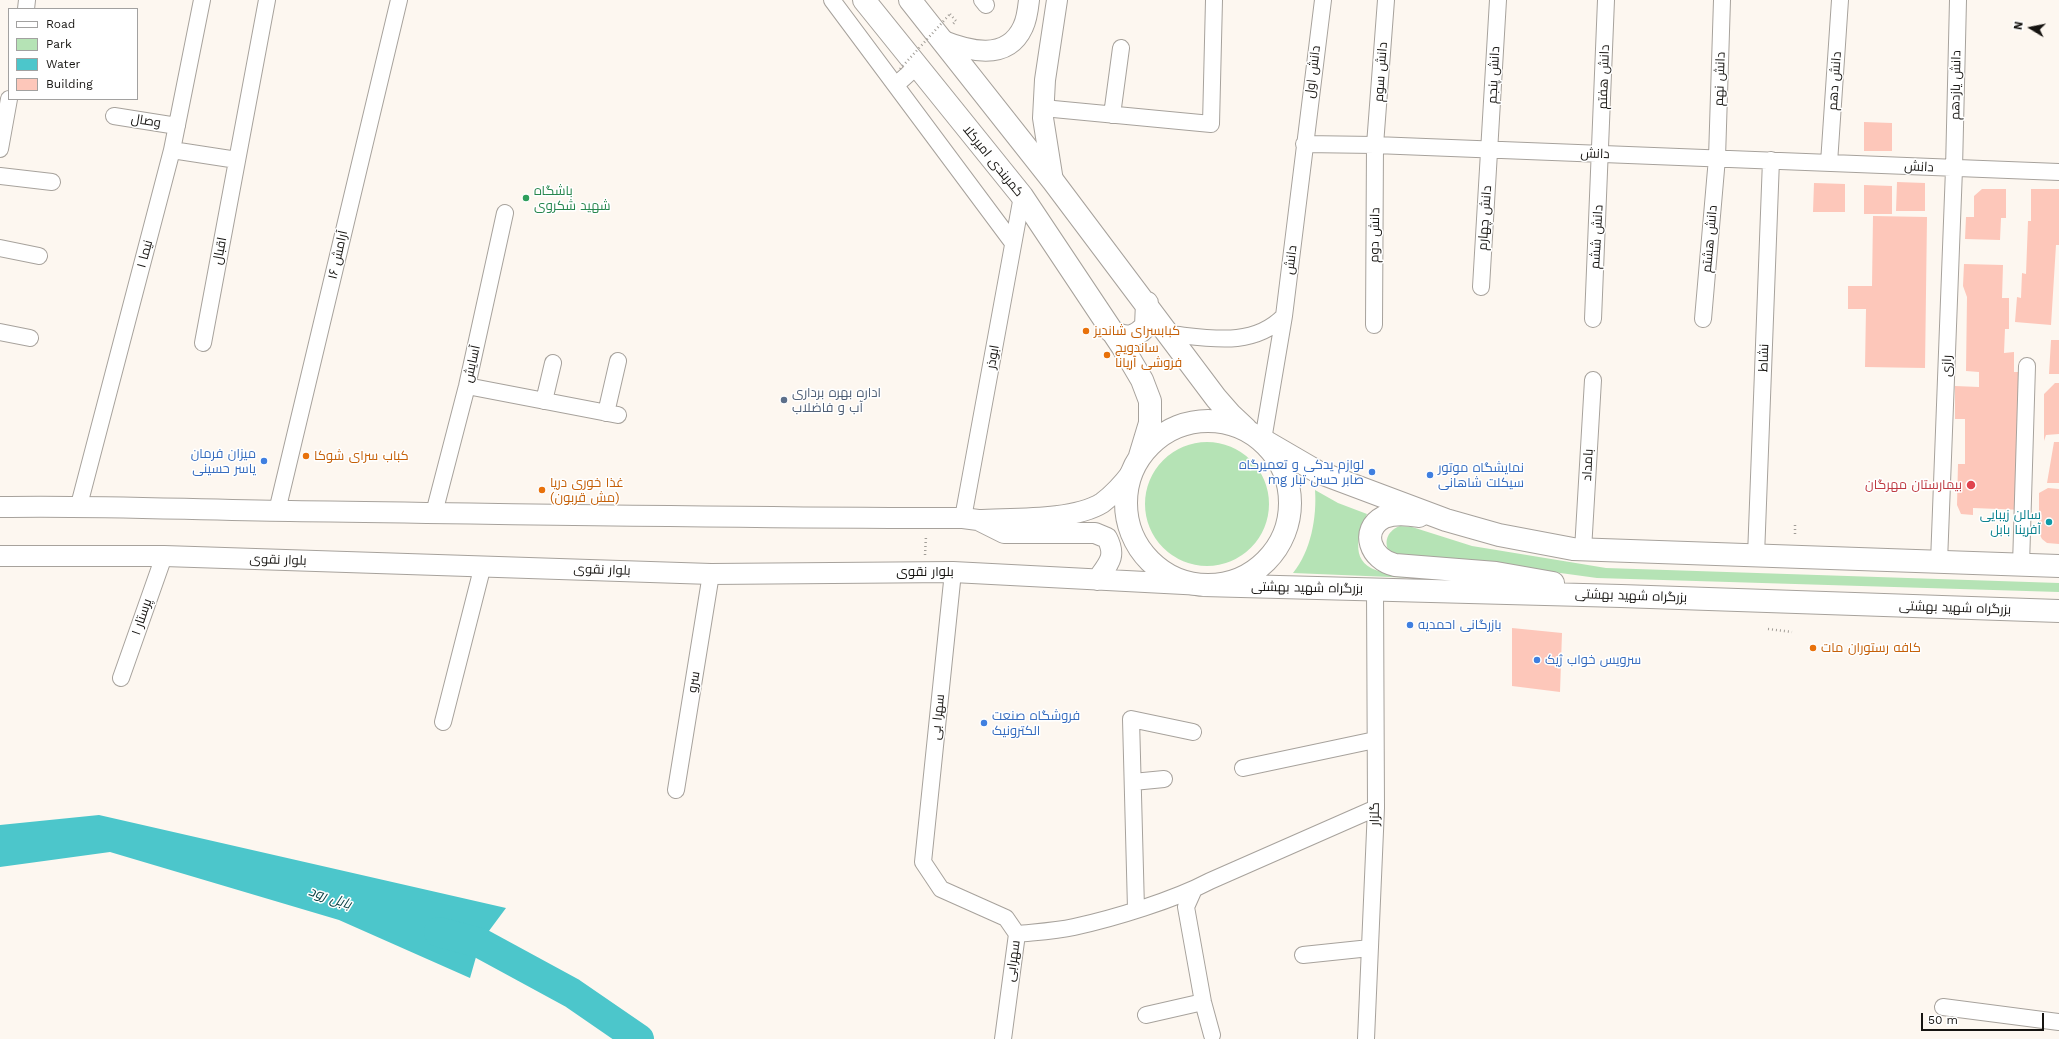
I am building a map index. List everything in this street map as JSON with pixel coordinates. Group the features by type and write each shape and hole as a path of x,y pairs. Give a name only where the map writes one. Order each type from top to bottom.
{"highway":[{"name":"کمربندی امیرکلا","path":"864,0 909,67 1022,196 1142,380 1150,401 1150,423 1127,491 1126,511 1131,530 1139,547 1151,562 1166,574 1184,582 1203,585"},
{"path":"910,0 1053,181 1216,398 1230,414 1254,434 1276,456 1286,474 1291,494 1290,514 1285,534 1274,552 1260,567 1243,578 1223,584 1203,585"},
{"path":"1110,331 1122,337 1139,334 1146,326 1146,303"},
{"path":"1136,464 1153,441 1169,430 1187,423 1213,420 1227,422 1254,434 1318,472 1446,520 1499,535 1583,550 2059,566"},
{"path":"1446,520 1407,515 1392,515 1378,522 1372,533 1371,546 1374,553 1387,564 1502,574 1621,596"},
{"name":"بزرگراه شهید بهشتی","path":"1203,585 1621,596 2059,611"}],"main road":[{"path":"941,40 972,50 992,51 1000,49 1014,40 1023,28 1029,0"},
{"path":"1053,181 1044,131 1043,108 1045,80 1057,0"},
{"path":"0,507 79,505 277,511 971,519 1074,514 1105,500 1118,490 1136,464"},
{"path":"971,519 1004,533 1095,533 1107,538 1112,548 1111,559 1097,580"},
{"name":"بلوار نقوی","path":"0,556 164,556 483,565 711,574 953,572 1203,585"}],"street":[{"name":"نیما ۱","path":"79,505 172,150 202,0"},
{"name":"اقبال","path":"203,343 267,0"},
{"name":"آرامش ۱۶","path":"277,511 400,0"},
{"path":"832,0 1013,243"},
{"path":"1043,108 1211,124 1214,0"},
{"name":"دانش اول","path":"1304,144 1323,0"},
{"name":"دانش سوم","path":"1376,145 1386,0"},
{"name":"دانش پنجم","path":"1490,149 1498,0"},
{"name":"دانش هفتم","path":"1601,154 1606,0"},
{"name":"دانش نهم","path":"1717,158 1722,0"},
{"name":"دانش دهم","path":"1830,163 1840,0"},
{"name":"دانش یازدهم","path":"1954,169 1958,0"},
{"path":"1112,115 1121,48"},
{"path":"896,85 909,67"},
{"path":"0,149 9,100"},
{"name":"وصال","path":"114,116 177,126"},
{"name":"دانش","path":"1254,434 1284,316 1304,144 1490,149 1954,169 2059,172"},
{"name":"دانش دوم","path":"1374,325 1376,145"},
{"name":"دانش چهارم","path":"1481,287 1490,149"},
{"path":"172,150 237,160"},
{"name":"دانش ششم","path":"1593,319 1601,154"},
{"name":"دانش هشتم","path":"1703,319 1717,158"},
{"name":"نشاط","path":"1756,556 1771,160"},
{"name":"رازی","path":"1939,562 1954,169"},
{"path":"0,176 52,182"},
{"name":"ابوذر","path":"971,519 1013,243 1022,196"},
{"name":"آسایش","path":"434,513 467,386 505,213"},
{"path":"0,248 39,256"},
{"path":"1169,334 1209,338 1245,337 1270,329 1284,316"},
{"path":"0,332 30,338"},
{"path":"467,386 612,414 618,361"},
{"path":"544,401 553,363"},
{"path":"2021,565 2027,366"},
{"name":"بامداد","path":"1583,550 1593,380"},
{"name":"پرستار ۱","path":"121,678 164,556"},
{"path":"443,722 483,565"},
{"name":"سهرا بی","path":"923,862 953,572"},
{"name":"سرو","path":"676,790 711,574"},
{"name":"گلزار","path":"1366,1039 1376,808 1375,589"},
{"path":"1136,909 1131,720 1193,732"},
{"path":"1243,768 1375,740"},
{"path":"1133,782 1164,780"},
{"path":"1017,934 1074,927 1136,909 1194,889 1376,808"},
{"name":"سهرابی","path":"923,862 941,890 1006,918 1017,934 1003,1039"},
{"path":"1194,889 1186,907 1203,1002 1212,1035"},
{"path":"1303,955 1370,948"},
{"path":"1146,1015 1203,1002"},
{"path":"1943,1006 2059,1022"}],"path":[{"path":"909,67 950,14 956,21"},
{"path":"924,572 927,518"},
{"path":"1795,523 1795,534"},
{"path":"1768,629 1792,632"}],"green space":[{"path":"1207,442 1219,443 1231,447 1251,460 1264,480 1268,492 1268,516 1264,528 1251,548 1231,561 1219,565 1207,566 1195,565 1183,561 1163,548 1150,528 1146,516 1145,504 1146,492 1150,480 1163,460 1183,447 1195,443"},
{"path":"1315,490 1338,503 1367,514 1360,532 1358,549 1364,563 1371,568 1382,572 1487,579 1487,581 1293,573 1304,555 1312,533 1315,511"},
{"path":"1400,526 1412,527 1472,546 1606,568 2059,583 2059,592 1597,578 1502,565 1398,555 1389,552 1387,548 1387,540 1390,533"}],"water":[{"path":"99,815 506,908 480,943 470,978 339,920 110,852 0,867 0,825"}],"building":[{"path":"1864,122 1892,123 1892,151 1864,151"},
{"path":"1897,182 1925,183 1925,211 1896,211"},
{"path":"1814,183 1845,184 1845,212 1813,212"},
{"path":"1864,185 1892,186 1892,214 1864,214"},
{"path":"1982,189 2006,189 2006,218 2001,218 2000,240 1965,239 1966,217 1974,217 1974,196"},
{"path":"2031,189 2059,189 2059,245 2056,245 2051,325 2015,322 2017,297 2021,298 2022,273 2026,274 2028,221 2031,221"},
{"path":"1873,216 1927,217 1925,368 1865,367 1866,309 1848,309 1848,286 1872,286"},
{"path":"1964,264 2003,265 2002,298 2009,298 2009,329 2005,329 2004,353 2014,352 2014,372 2023,372 2023,510 1973,508 1973,515 1961,514 1957,505 1958,464 1965,464 1965,419 1955,419 1955,386 1979,387 1979,372 1966,371 1967,297 1963,286"},
{"path":"2051,340 2059,340 2059,374 2049,374"},
{"path":"2055,383 2059,383 2059,434 2046,435 2044,441 2044,394"},
{"path":"2054,442 2059,442 2059,483 2047,483"},
{"name":"سالن زیبایی آفرینا بابل","path":"2048,488 2059,489 2059,544 2047,543 2042,539 2039,533 2039,493"},
{"name":"سرویس خواب ژیک","path":"1512,628 1562,633 1560,692 1512,686"}],"waterway":[{"name":"بابل رود","path":"439,932 480,943 572,993 639,1039"}],"place":[{"name":"باشگاه شهید شکروی","path":"526,198"},
{"name":"کبابسرای شاندیز","path":"1086,331"},
{"name":"ساندویچ فروشی آریانا","path":"1107,355"},
{"name":"اداره بهره برداری آب و فاضلاب","path":"784,400"},
{"name":"کباب سرای شوکا","path":"306,456"},
{"name":"میزان فرمان یاسر حسینی","path":"264,461"},
{"name":"لوازم یدکی و تعمیرگاه mg صابر حسن تبار","path":"1372,472"},
{"name":"نمایشگاه موتور سیکلت شاهانی","path":"1430,475"},
{"name":"بیمارستان مهرگان","path":"1971,485"},
{"name":"غذا خوری دریا (مش قربون)","path":"542,490"},
{"name":"سالن زیبایی آفرینا بابل","path":"2049,522"},
{"name":"بازرگانی احمدیه","path":"1410,625"},
{"name":"کافه رستوران مات","path":"1813,648"},
{"name":"سرویس خواب ژیک","path":"1537,660"},
{"name":"فروشگاه صنعت الکترونیک","path":"984,723"}]}
